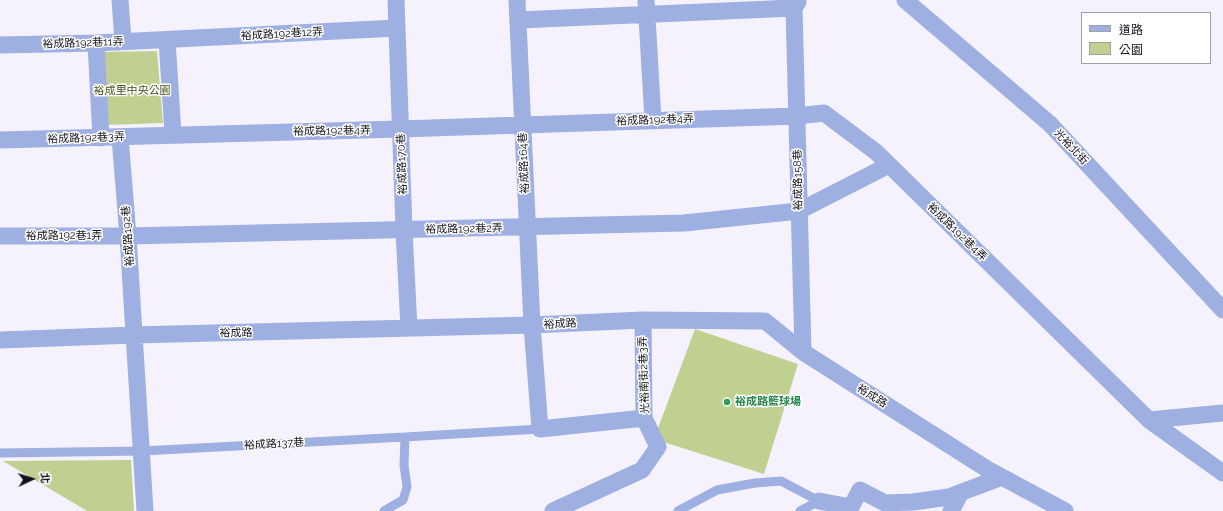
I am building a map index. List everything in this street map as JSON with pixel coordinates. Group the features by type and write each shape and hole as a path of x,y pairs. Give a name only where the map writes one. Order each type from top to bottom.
{"street":[{"path":"120,0 123,41"},
{"name":"裕成路170巷","path":"396,0 409,328"},
{"name":"裕成路164巷","path":"517,0 532,325 540,429"},
{"name":"光裕北街","path":"905,0 1050,124 1223,310"},
{"name":"裕成路158巷","path":"518,20 647,7 793,2 803,352"},
{"path":"647,7 653,120"},
{"name":"裕成路192巷12弄","path":"167,40 397,28"},
{"path":"167,40 173,134"},
{"name":"裕成路192巷11弄","path":"0,45 167,40"},
{"path":"96,43 101,138"},
{"name":"裕成路192巷4弄","path":"173,134 400,129 797,116 824,113 876,152 1149,420 1223,473"},
{"name":"裕成路192巷3弄","path":"0,140 101,138 173,134"},
{"name":"裕成路192巷","path":"120,137 134,335"},
{"path":"799,211 889,165"},
{"name":"裕成路192巷2弄","path":"128,236 684,223 799,211"},
{"name":"裕成路192巷1弄","path":"0,236 128,236"},
{"name":"裕成路","path":"0,340 134,335 532,325 643,320 765,321 803,352 980,465 1065,511"},
{"name":"光裕南街2巷3弄","path":"553,511 642,470 658,448 644,418 643,320"},
{"path":"134,335 145,511"},
{"path":"1149,420 1223,413"},
{"path":"540,429 644,418"},
{"path":"822,506 851,507 860,490 885,503 913,502 950,496 1002,477"},
{"path":"951,511 961,492"}],"lane":[{"name":"裕成路137巷","path":"0,453 142,451 540,429"},
{"path":"384,511 403,500 406,487 404,466 405,437"},
{"path":"678,511 717,490 761,482 781,481 822,506"},
{"path":"800,511 822,506"}],"green space":[{"name":"裕成里中央公園","path":"157,51 163,123 105,125 102,52"},
{"name":"裕成路籃球場","path":"695,329 798,364 764,474 654,439"},
{"path":"131,460 134,511 87,511 3,461"}],"place":[{"name":"裕成路籃球場","path":"727,402"}]}
